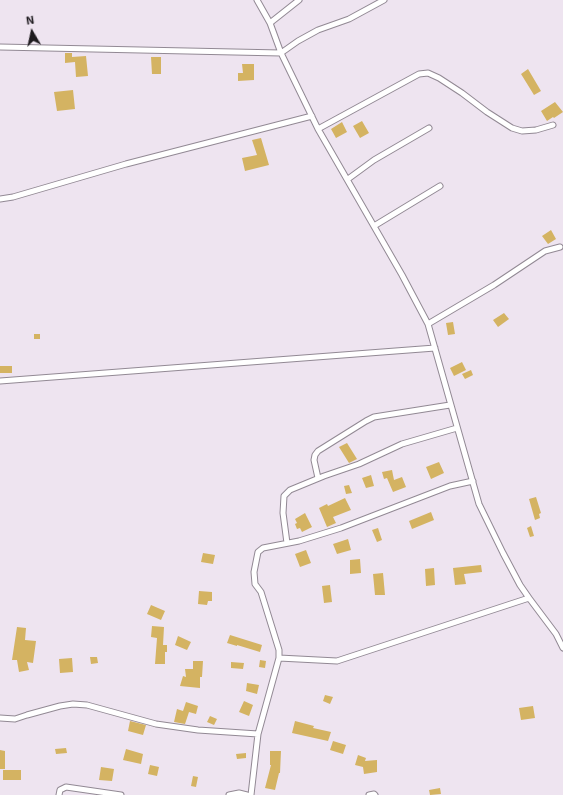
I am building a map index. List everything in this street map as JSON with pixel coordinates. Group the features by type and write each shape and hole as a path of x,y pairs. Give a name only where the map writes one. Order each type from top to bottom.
{"street":[{"path":"257,0 270,23 281,53 318,128 348,178 428,324 450,405 480,504 503,553 529,598 556,634 563,648"},
{"path":"270,23 299,0"},
{"path":"0,47 281,53 298,41 318,30 349,19 384,0"},
{"path":"318,128 418,74 428,73 439,78 462,93 487,112 512,128 522,131 536,130 553,125"},
{"path":"0,199 13,197 126,164 312,116"},
{"path":"348,178 374,160 429,128"},
{"path":"374,226 440,186"},
{"path":"428,324 494,285 545,251 560,247"},
{"path":"0,381 435,348"},
{"path":"318,478 314,460 315,454 366,421 374,417 450,405"},
{"path":"287,543 283,513 284,496 290,490 318,478 359,464 402,444 457,428"},
{"path":"251,795 258,734 279,658 279,650 261,592 255,584 254,572 258,552 263,548 299,541 341,528 450,486 473,481"},
{"path":"279,658 337,661 529,598"},
{"path":"0,718 15,719 27,714 73,704 86,705 156,724 198,730 258,734"},
{"path":"59,795 60,790 66,786 120,795"},
{"path":"229,795 238,793 247,795"},
{"path":"369,795 375,795"}],"building":[{"path":"65,53 72,53 72,57 86,56 88,76 76,77 75,62 65,63"},
{"path":"151,57 161,57 161,74 152,74"},
{"path":"242,64 254,64 254,80 238,81 238,73 243,73"},
{"path":"528,69 541,91 534,95 521,74"},
{"path":"73,90 75,109 57,111 54,92"},
{"path":"555,102 563,112 547,121 541,111"},
{"path":"362,121 369,133 360,138 353,126"},
{"path":"342,122 347,132 336,138 331,129"},
{"path":"261,138 269,165 245,171 242,158 257,155 252,140"},
{"path":"551,230 556,239 548,244 542,236"},
{"path":"504,313 509,319 498,327 493,320"},
{"path":"453,322 455,334 448,335 446,323"},
{"path":"34,334 40,334 40,339 34,339"},
{"path":"462,362 466,370 454,376 450,368"},
{"path":"0,366 12,366 12,373 0,373"},
{"path":"471,370 473,375 465,379 462,374"},
{"path":"347,443 357,459 349,463 339,447"},
{"path":"439,462 444,473 431,479 426,467"},
{"path":"392,470 394,480 402,477 406,487 393,492 387,478 384,479 382,472"},
{"path":"371,475 374,486 366,488 362,478"},
{"path":"349,485 352,493 346,494 344,486"},
{"path":"536,497 541,513 539,514 540,518 535,520 529,499"},
{"path":"345,498 351,510 333,517 336,523 327,527 319,508 327,504 328,506"},
{"path":"431,512 434,520 412,529 409,521"},
{"path":"305,513 312,527 302,532 300,528 297,529 295,519"},
{"path":"531,526 534,536 530,537 527,528"},
{"path":"378,528 382,540 377,542 372,530"},
{"path":"348,539 351,550 337,554 333,544"},
{"path":"306,550 311,563 300,567 295,554"},
{"path":"203,553 215,555 213,564 201,562"},
{"path":"360,559 361,573 350,574 350,560"},
{"path":"481,565 482,572 464,574 466,584 455,585 453,568"},
{"path":"434,568 435,585 426,586 425,569"},
{"path":"383,573 385,595 375,595 373,574"},
{"path":"330,585 332,602 324,603 322,586"},
{"path":"199,591 212,592 212,601 208,601 207,605 198,604"},
{"path":"151,605 165,611 161,620 147,614"},
{"path":"152,626 164,627 163,645 167,645 167,652 165,652 165,664 155,664 157,638 151,637"},
{"path":"17,627 26,628 25,640 36,641 33,663 27,662 29,670 19,672 17,660 12,660"},
{"path":"230,635 262,645 260,652 227,643"},
{"path":"178,636 191,642 187,650 175,645"},
{"path":"90,657 97,657 98,663 91,664"},
{"path":"72,658 73,672 60,673 59,659"},
{"path":"260,660 266,661 265,668 259,667"},
{"path":"193,661 203,661 202,677 200,677 200,688 180,686 183,676 186,677 185,669 193,669"},
{"path":"231,662 244,663 243,669 231,668"},
{"path":"247,683 259,685 257,694 246,691"},
{"path":"325,695 333,697 330,704 323,701"},
{"path":"244,701 253,705 249,716 239,712"},
{"path":"186,702 198,706 196,714 189,712 185,724 174,722 177,709 183,711"},
{"path":"533,706 535,718 521,720 519,708"},
{"path":"210,716 217,719 214,725 207,722"},
{"path":"130,721 146,725 143,735 128,731"},
{"path":"295,721 314,726 313,728 331,732 328,741 292,733"},
{"path":"333,741 346,745 343,754 330,750"},
{"path":"66,748 67,753 56,754 55,749"},
{"path":"126,749 143,754 141,764 123,760"},
{"path":"0,750 5,751 5,769 0,769"},
{"path":"270,751 281,751 280,773 275,790 265,788 271,765"},
{"path":"246,753 246,758 237,759 236,754"},
{"path":"358,755 366,758 365,761 377,760 377,772 364,774 363,767 355,765"},
{"path":"150,765 159,767 157,776 148,774"},
{"path":"101,767 114,769 112,781 99,780"},
{"path":"3,770 21,770 21,780 3,780"},
{"path":"193,776 198,777 196,787 191,786"},
{"path":"440,788 441,794 430,795 429,790"}]}
